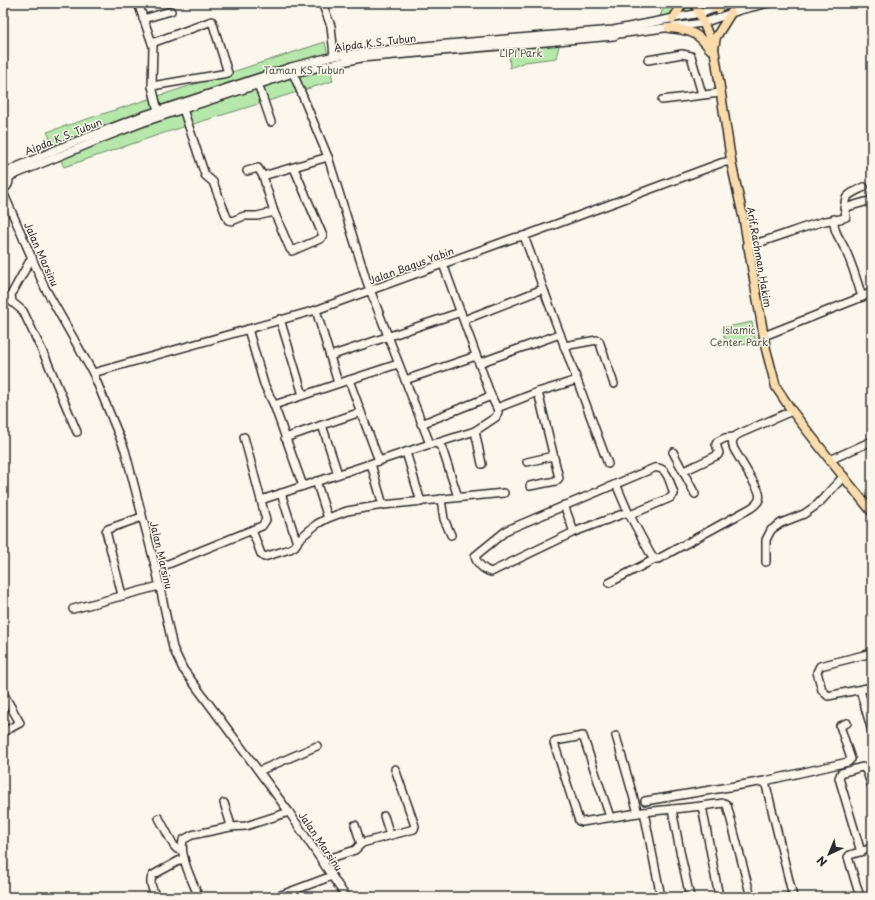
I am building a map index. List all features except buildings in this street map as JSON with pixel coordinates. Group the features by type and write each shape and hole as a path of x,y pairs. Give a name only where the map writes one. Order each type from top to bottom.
{"main road":[{"path":"673,19 683,3"},
{"name":"Arif Rachman Hakim","path":"695,3 696,14 703,23 714,51 731,161 744,221 747,246 764,336 776,387 792,412 872,512"},
{"path":"707,3 718,8"},
{"path":"714,51 716,37 731,13"},
{"path":"669,28 686,29 694,33 714,51"}],"street":[{"path":"138,3 152,43 152,86 158,111"},
{"path":"322,3 331,26 334,56"},
{"name":"Aipda K.S. Tubun","path":"5,173 67,145 158,111 291,67 334,56 405,48 613,30 696,14 735,3"},
{"name":"Aipda K.S. Tubun","path":"5,173 183,109 293,73 361,58 614,36 618,34 694,25 769,3"},
{"path":"143,19 171,11"},
{"path":"152,43 212,20 228,73 152,86"},
{"path":"648,60 682,54 691,56 702,94"},
{"path":"293,73 328,158 371,290 421,424 433,444 442,448 458,497"},
{"path":"258,84 271,122"},
{"path":"662,100 720,93"},
{"path":"183,109 205,176 213,182 228,220 232,221 244,216 257,216 274,212"},
{"path":"263,176 328,158"},
{"name":"Jalan Bagus Yabin","path":"93,373 316,310 514,238 524,236 721,163 731,161"},
{"path":"247,170 258,168 263,176 274,212 292,251 320,239 323,234 294,168"},
{"path":"3,189 8,185 5,173"},
{"path":"747,246 783,236 808,226 846,217 844,200 846,197 864,187"},
{"name":"Jalan Marsinu","path":"3,192 45,288 93,373 125,450 156,569 166,622 173,648 183,669 289,812 346,897"},
{"path":"844,208 872,200"},
{"path":"834,219 835,230 856,277 862,297"},
{"path":"524,236 608,464"},
{"path":"32,257 10,298 12,302 23,311 47,360 77,432"},
{"path":"261,500 316,481 475,431 496,417 498,412 497,408 477,359 443,264"},
{"path":"464,320 543,289"},
{"path":"764,336 872,292"},
{"path":"316,310 338,383"},
{"path":"330,356 461,312"},
{"path":"280,319 303,395"},
{"path":"248,329 264,384 274,405 303,486"},
{"path":"405,380 560,334"},
{"path":"564,346 600,340 614,384"},
{"path":"274,405 398,364"},
{"path":"349,380 379,461"},
{"path":"497,408 538,392 577,380"},
{"path":"530,486 556,481 558,479 538,392"},
{"path":"421,424 491,396"},
{"path":"285,438 361,412"},
{"path":"684,471 718,455 720,453 716,444 717,442 725,438 734,437 741,432 792,412"},
{"path":"322,425 338,474"},
{"path":"475,431 482,464"},
{"path":"609,583 655,559 669,554 751,508 758,502 760,496 758,490 732,445 734,437"},
{"path":"156,569 262,526 266,520 244,438"},
{"path":"830,460 872,441"},
{"path":"406,452 421,502"},
{"path":"673,452 695,494"},
{"path":"527,462 553,456"},
{"path":"371,464 383,505"},
{"path":"658,467 666,474 674,494 670,498 629,514 574,532 491,572 488,572 475,559 475,556 507,530 616,484 658,467"},
{"path":"766,562 766,540 771,530 788,520 804,514 818,504 844,476"},
{"path":"316,481 328,518"},
{"path":"616,484 629,514 650,555 655,559"},
{"path":"281,493 297,543"},
{"path":"252,530 263,556 290,549 317,524 347,511 383,505 504,493"},
{"path":"442,499 444,520 451,535"},
{"path":"564,506 574,532"},
{"path":"122,595 106,531 142,517"},
{"path":"73,609 159,586"},
{"path":"872,654 820,666 817,670 822,690 826,695 872,687"},
{"path":"860,690 870,718 872,731"},
{"path":"3,693 20,723 3,732"},
{"path":"645,801 765,780 850,761 851,759 840,726 847,723"},
{"path":"610,817 583,736 555,741 554,743 580,821 582,822 641,812 724,803 727,806 751,897"},
{"path":"616,736 641,812 661,897"},
{"path":"259,771 316,746"},
{"path":"861,852 839,778 841,773 857,768 864,768 868,772 872,787"},
{"path":"322,860 355,850 361,844 413,829 415,826 395,769"},
{"path":"765,780 793,897"},
{"path":"224,803 230,822 230,827"},
{"path":"702,806 719,897"},
{"path":"672,809 690,897"},
{"path":"199,897 184,858 182,850 183,840 192,836 230,827 246,826 289,812"},
{"path":"384,816 390,835"},
{"path":"159,818 174,846 177,849 182,850"},
{"path":"355,825 361,844"},
{"path":"860,897 848,857 872,848"},
{"path":"156,897 150,881 153,875 184,858"},
{"path":"276,897 332,876"}],"green space":[{"path":"680,3 692,3 698,15 695,19 660,25 660,16 663,9 677,7"},
{"name":"LIPI Park","path":"561,38 556,58 525,62 510,68 508,42"},
{"name":"Taman KS Tubun","path":"325,42 333,81 164,133 64,167 47,132"},
{"name":"Islamic Center Park","path":"752,322 756,343 727,347 722,328"}]}
